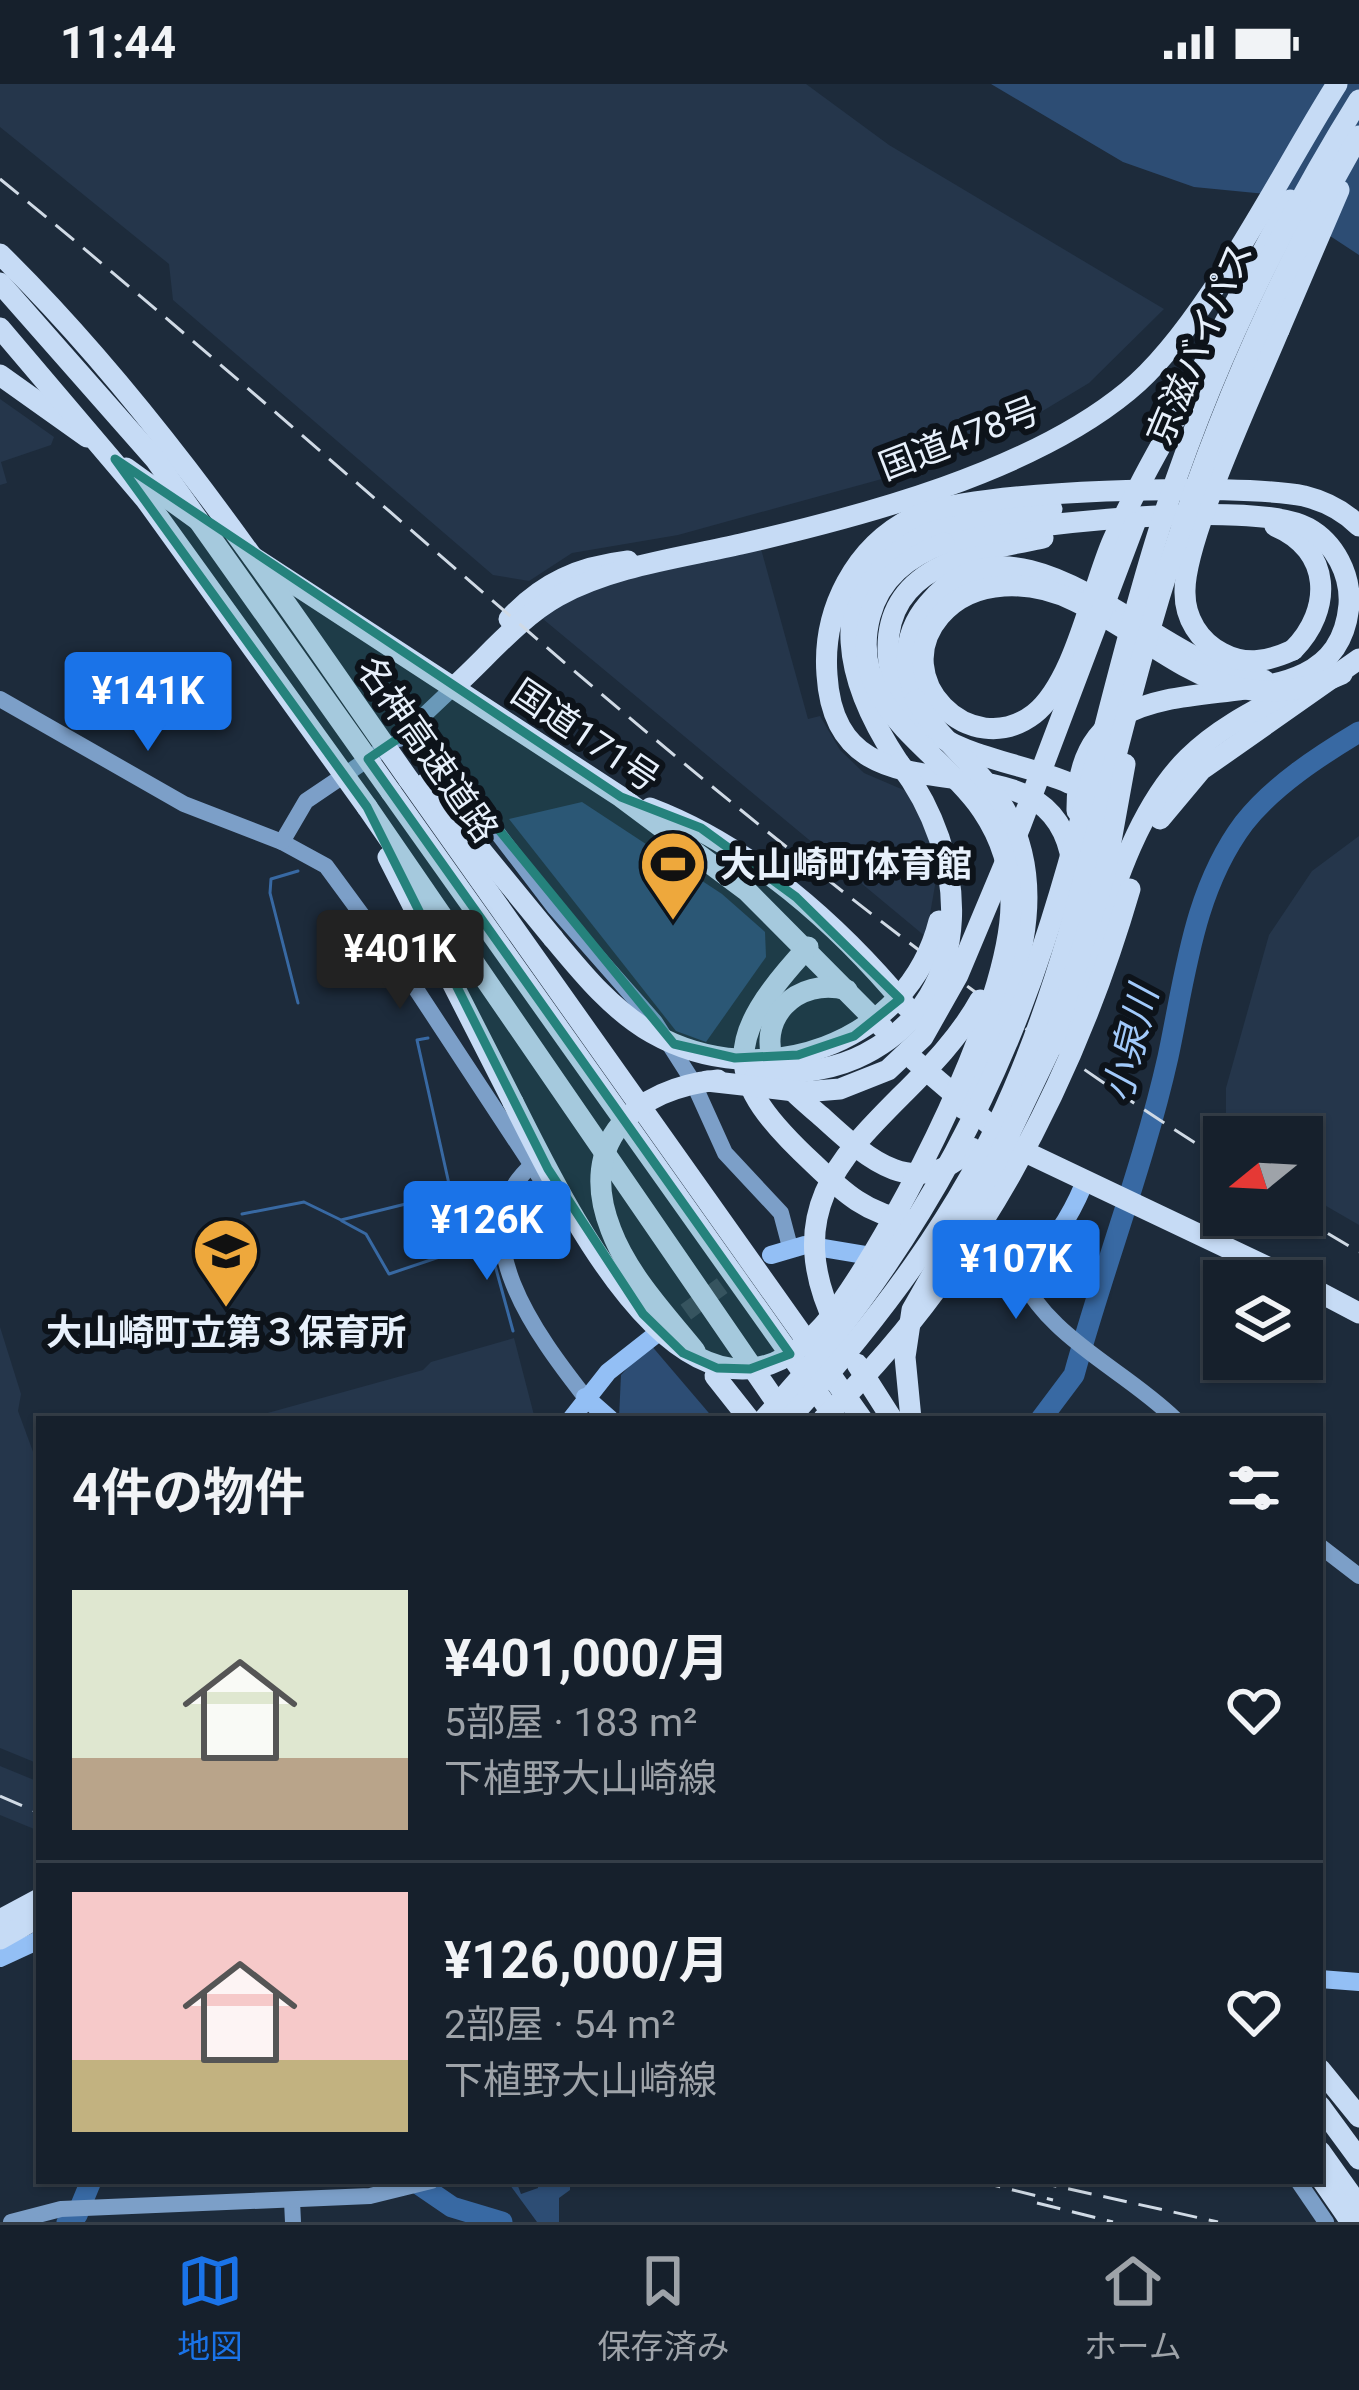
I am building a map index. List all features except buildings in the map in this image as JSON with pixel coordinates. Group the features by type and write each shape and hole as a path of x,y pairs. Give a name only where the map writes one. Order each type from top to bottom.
{"highway":[{"name":"国道478号","path":"455,686 553,599 652,562 798,530 913,494 1017,457 1083,422 1129,390 1177,339 1337,84"},
{"path":"1350,667 1296,690 1229,687 1184,668 1108,618 1094,610 1078,602 1033,587 1005,586 963,598 933,626 924,667 932,694 950,716 990,729 1020,722 1044,704 1063,670 1081,625 1088,604 1103,564 1126,511 1269,236 1359,88"},
{"name":"京滋バイパス","path":"1143,629 1176,479 1227,352 1280,237 1359,100"},
{"name":"京滋バイパス","path":"1143,629 1246,363 1359,136"},
{"path":"1233,517 1293,534 1320,573 1323,589 1316,622 1293,650 1267,660 1246,661 1210,646 1187,610 1186,570 1294,292 1359,146"},
{"name":"名神高速道路","path":"0,254 132,398 311,641 834,1416"},
{"name":"名神高速道路","path":"0,283 155,459 406,782 860,1416"},
{"path":"0,328 146,500 367,807 786,1416"},
{"name":"国道171号","path":"0,375 158,493 621,797 747,891 808,947 934,1082 987,1126 1092,1187 1252,1260"},
{"path":"707,1081 803,1092 841,1089 888,1070 917,1045 958,975 1186,402"},
{"path":"1076,897 1065,836 1043,803 1015,787 938,781 888,768 846,732 828,688 827,640 844,586 868,552 915,516 978,499 1277,492 1321,501 1359,526"},
{"path":"406,782 636,1022 693,1050 778,1058 854,1036 886,1014 910,986 941,916 941,854 927,812 859,694 850,657 853,616 864,585 890,554 944,534 1021,512 1124,494"},
{"path":"1021,512 1220,503 1290,509 1339,539 1359,580"},
{"path":"367,807 513,1102 590,1238 656,1330 683,1353 716,1368 750,1370 779,1360 808,1341 852,1287 932,1141 1001,964 1010,884 1001,848 982,811 886,709 867,661 868,625 886,581 944,534 1233,517 1293,522 1324,540 1341,564 1349,592 1342,632 1326,655 1300,674 1260,688 1148,704 1102,726 1085,750 1080,769 1070,946 1051,998 997,1107"},
{"path":"1107,920 1113,874 1099,810 1069,783 964,747 925,726 904,703 891,674 890,628 913,585 955,558 1132,521"},
{"path":"884,1270 974,1086 1022,951 1029,895 1012,823 994,792 916,700 907,647 920,613 958,580 999,571 1045,574 1088,591 1220,672 1258,680 1300,674"},
{"path":"1027,1116 1145,818 1173,775 1222,730 1330,667 1352,637 1359,613"},
{"path":"766,1416 884,1270 945,1172 1006,1047 1143,629"},
{"path":"790,1416 926,1247 1013,1090 1070,936 1143,629"},
{"path":"911,1416 905,1358 912,1310 1012,1132 1068,1000 1105,874 1143,629"},
{"path":"826,1416 914,1319 1012,1175 1073,1052 1137,866 1163,813 1201,770 1350,667"},
{"path":"747,1416 630,1266 611,1231 602,1192 609,1144 627,1115 657,1093 707,1081 806,1072 848,1062 896,1031 932,984 953,920 952,876 932,812 899,763"},
{"path":"621,797 701,828 796,897 880,975 953,1060 986,1066 1011,1055 1051,998"},
{"path":"890,1416 826,1305 815,1251 818,1214 845,1152 941,1055 976,1007 999,950 1010,884"},
{"path":"808,947 753,1015 743,1049 750,1093 773,1126 857,1202 889,1217 950,1215 980,1196 1000,1165"},
{"path":"848,990 817,984 793,994 782,1006 772,1046 786,1083 866,1156 892,1170 943,1170 972,1148"},
{"path":"659,1226 799,1416"},
{"name":"国道171号","path":"1323,1294 1359,1313"},
{"path":"0,1920 36,1901"},
{"path":"0,1939 36,1919"},
{"path":"1323,2073 1359,2117"},
{"path":"1323,2110 1359,2159"},
{"path":"1323,2155 1359,2206"},
{"path":"1323,2181 1352,2222"}],"main road":[{"path":"771,1255 790,1247 979,1270 1014,1264 1050,1244 1092,1187"},
{"path":"573,1416 608,1372 664,1328"},
{"path":"585,1397 607,1416"},
{"path":"0,1958 36,1941"},
{"path":"1323,1979 1359,1982"}],"street":[{"path":"282,842 306,801 404,735 455,686"},
{"path":"0,699 184,805 282,842 340,880 559,1208"},
{"path":"430,710 432,747"},
{"path":"404,735 432,747 554,907 656,1022 692,1080 725,1153 782,1213 790,1247"},
{"path":"532,1165 516,1179 503,1206 500,1227 508,1263 531,1321 585,1397"},
{"path":"1014,1264 1044,1316 1170,1416"},
{"path":"1323,1548 1359,1576"},
{"path":"11,2222 61,2209 292,2201 419,2184"},
{"path":"1300,2184 1326,2222"},
{"path":"292,2201 293,2222"}],"highlighted area":[{"path":"115,459 621,797 701,828 796,897 900,999 854,1036 798,1055 735,1058 674,1044 415,727 368,759 790,1354 750,1369 717,1368 683,1353 643,1314 548,1169 367,807"}],"shaded area":[{"path":"0,84 806,84 889,145 1164,309 1089,383 1031,418 900,474 678,535 572,553 529,581 493,575 173,300 169,264 0,127"},
{"path":"991,84 1359,84 1359,255 1266,194 1194,187 1123,162"},
{"path":"0,399 54,437 51,445 1,462 7,483 0,485"},
{"path":"761,549 808,719 820,716 840,750 864,773 906,791 927,823 937,874 926,937 543,619 543,614 593,586"},
{"name":"大山崎町体育館","path":"582,802 722,894 765,932 766,957 706,1042 676,1031 509,819"},
{"path":"1359,836 1359,1225 1323,1204 1323,1116 1226,1116 1226,1088 1269,935 1312,871"},
{"path":"0,1327 21,1394 18,1411 36,1460 36,1763 0,1748"},
{"path":"514,1338 534,1416 257,1416 423,1370 431,1362"},
{"path":"650,1344 711,1416 619,1416 621,1375"},
{"path":"0,1766 36,1781 36,1830 0,1815"},
{"path":"509,2184 517,2184 521,2194 538,2184 570,2184 570,2190 559,2198 559,2222 537,2222"}],"waterway":[{"name":"小泉川","path":"1043,1416 1074,1375 1147,1137 1193,936 1213,877 1244,823 1269,797 1359,732"},
{"path":"298,871 271,879 270,893 298,1003"},
{"path":"428,1038 417,1040 449,1184"},
{"path":"242,1214 304,1202 341,1220 438,1196"},
{"path":"512,1228 552,1219"},
{"path":"342,1221 366,1234 389,1274 481,1243"},
{"path":"490,1247 513,1331"},
{"name":"小泉川","path":"67,2222 77,2215 90,2184"},
{"path":"418,2184 452,2207 502,2222"}],"tunnel":[{"path":"664,1328 745,1269"}],"railway":[{"path":"0,179 748,816 1060,1053 1203,1147"},
{"path":"1323,1231 1359,1252"},
{"path":"0,1796 36,1812"},
{"path":"989,2184 1053,2200"},
{"path":"1047,2184 1218,2222"},
{"path":"1037,2203 1113,2222"}],"place":[{"name":"大山崎町体育館","path":"673,923"},
{"name":"大山崎町立第３保育所","path":"226,1310"}]}
